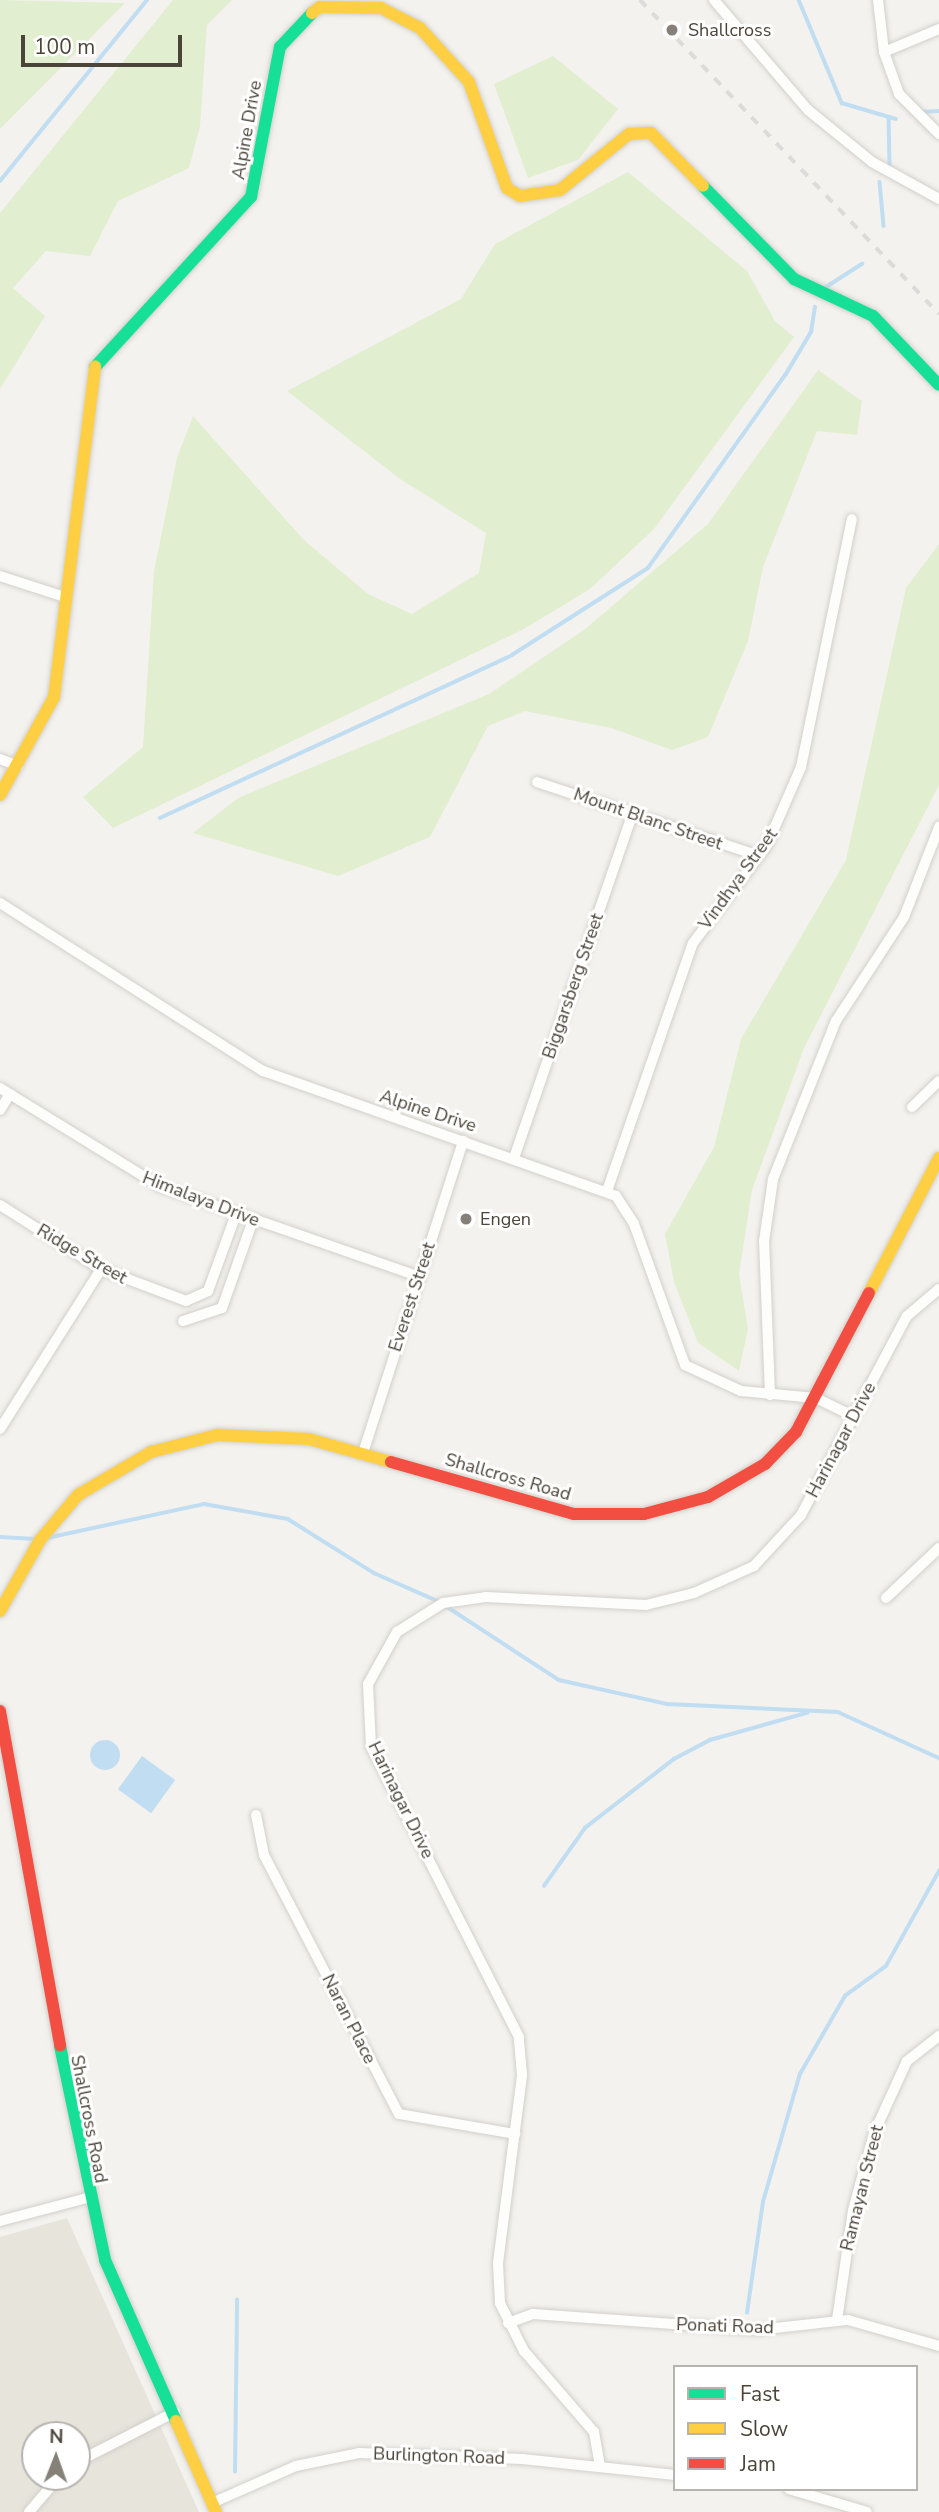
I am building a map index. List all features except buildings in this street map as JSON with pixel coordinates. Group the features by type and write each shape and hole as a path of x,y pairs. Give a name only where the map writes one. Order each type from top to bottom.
{"street":[{"path":"714,0 808,110 872,162 939,199"},
{"path":"878,0 884,52 912,114 939,134"},
{"name":"Alpine Drive","path":"0,795 54,697 90,376 108,346 251,197 279,47 292,27 328,4 402,15 450,58 468,82 512,192 527,197 560,190 629,134 651,133 794,278 873,316 939,385"},
{"path":"884,52 939,29"},
{"name":"Vindhya Street","path":"607,1191 693,943 759,856 807,746 852,519"},
{"path":"0,576 65,597"},
{"path":"0,759 18,766"},
{"name":"Mount Blanc Street","path":"537,782 759,856"},
{"name":"Biggarsberg Street","path":"513,1157 632,815"},
{"path":"770,1395 764,1241 773,1179 836,1021 904,917 939,827"},
{"name":"Alpine Drive","path":"0,903 263,1071 607,1191 626,1205 685,1366 711,1381 770,1395 816,1398 853,1416"},
{"path":"912,1107 939,1081"},
{"name":"Himalaya Drive","path":"0,1088 141,1177 236,1214 418,1276"},
{"path":"0,1110 10,1094"},
{"name":"Everest Street","path":"363,1453 463,1141"},
{"name":"Shallcross Road","path":"0,1611 40,1539 78,1495 150,1452 247,1432 363,1453 555,1510 644,1514 708,1497 765,1464 796,1432 939,1157"},
{"name":"Ridge Street","path":"0,1205 101,1269 177,1300 196,1299 213,1281 236,1214"},
{"path":"183,1321 222,1308 253,1220"},
{"path":"0,1429 101,1269"},
{"name":"Harinagar Drive","path":"600,2466 594,2432 524,2351 508,2323 498,2263 514,2134 519,2037 371,1746 366,1696 378,1659 407,1623 458,1599 646,1605 739,1575 790,1530 907,1316 939,1289"},
{"path":"886,1598 939,1548"},
{"name":"Shallcross Road","path":"0,1711 87,2198 105,2260 214,2507"},
{"name":"Naran Place","path":"256,1815 264,1855 399,2114 514,2134"},
{"name":"Ramayan Street","path":"837,2320 852,2210 874,2133 907,2061 939,2036"},
{"path":"0,2221 87,2198"},
{"name":"Ponati Road","path":"508,2323 533,2314 757,2330 837,2320 882,2326 939,2346"},
{"path":"91,2455 174,2412"},
{"name":"Burlington Road","path":"214,2507 296,2466 359,2453 600,2466 673,2475"},
{"path":"29,2512 47,2491"},
{"path":"796,2491 867,2512"}],"shaded area":[{"path":"67,2218 199,2512 0,2512 0,2237"}],"green space":[{"path":"0,0 125,3 0,129"},
{"path":"173,0 232,0 207,25 200,126 189,168 118,201 90,256 46,251 13,288 45,316 0,389 0,213"},
{"path":"553,56 618,109 578,160 528,178 494,84"},
{"path":"628,172 747,271 775,321 794,337 654,529 590,589 524,629 113,828 83,797 143,747 154,571 177,458 193,416 304,540 368,594 412,614 479,573 486,533 400,479 287,391 461,299 495,244"},
{"path":"818,370 862,401 857,435 817,431 763,567 748,641 708,737 672,750 611,728 525,711 488,726 430,837 338,876 193,833 238,798 489,694 584,630 708,524"},
{"path":"939,544 939,785 804,1048 752,1190 739,1274 748,1329 739,1371 698,1343 674,1282 665,1234 714,1147 741,1039 846,860 906,588"}],"water":[{"path":"105,1740 111,1741 119,1749 119,1761 111,1769 105,1770 99,1769 91,1761 90,1755 91,1749 99,1741"},
{"path":"142,1756 175,1780 151,1813 118,1789"}],"waterway":[{"path":"0,181 147,0"},
{"path":"799,0 842,103 896,119"},
{"path":"920,112 939,111"},
{"path":"889,117 890,165"},
{"path":"880,182 884,226"},
{"path":"826,287 862,264"},
{"path":"160,818 512,655 648,568 786,374 811,332 815,307"},
{"path":"47,1538 204,1504 288,1519 374,1573 440,1602"},
{"path":"0,1537 36,1539"},
{"path":"446,1606 559,1680 667,1704 838,1712 939,1758"},
{"path":"544,1886 585,1828 674,1759 710,1740 807,1713"},
{"path":"747,2313 763,2202 800,2074 845,1996 886,1966 939,1871"},
{"path":"235,2472 237,2300"}],"railway":[{"path":"640,0 939,314"}],"traffic: fast":[{"path":"95,367 251,197 280,47 312,13"},
{"path":"703,186 794,279 873,316 939,385"},
{"path":"60,2046 105,2260 176,2421"}],"traffic: slow":[{"path":"312,13 320,7 381,8 420,28 469,82 507,188 520,196 560,190 629,134 651,133 703,186"},
{"path":"0,795 54,697 95,367"},
{"path":"869,1293 939,1158"},
{"path":"0,1611 40,1540 78,1495 151,1452 217,1435 309,1439 391,1462"},
{"path":"176,2421 216,2512"}],"traffic: jam":[{"path":"391,1462 574,1514 644,1514 708,1497 765,1464 796,1432 869,1293"},
{"path":"0,1711 60,2046"}],"place":[{"name":"Shallcross","path":"672,30"},
{"name":"Engen","path":"466,1219"}]}
